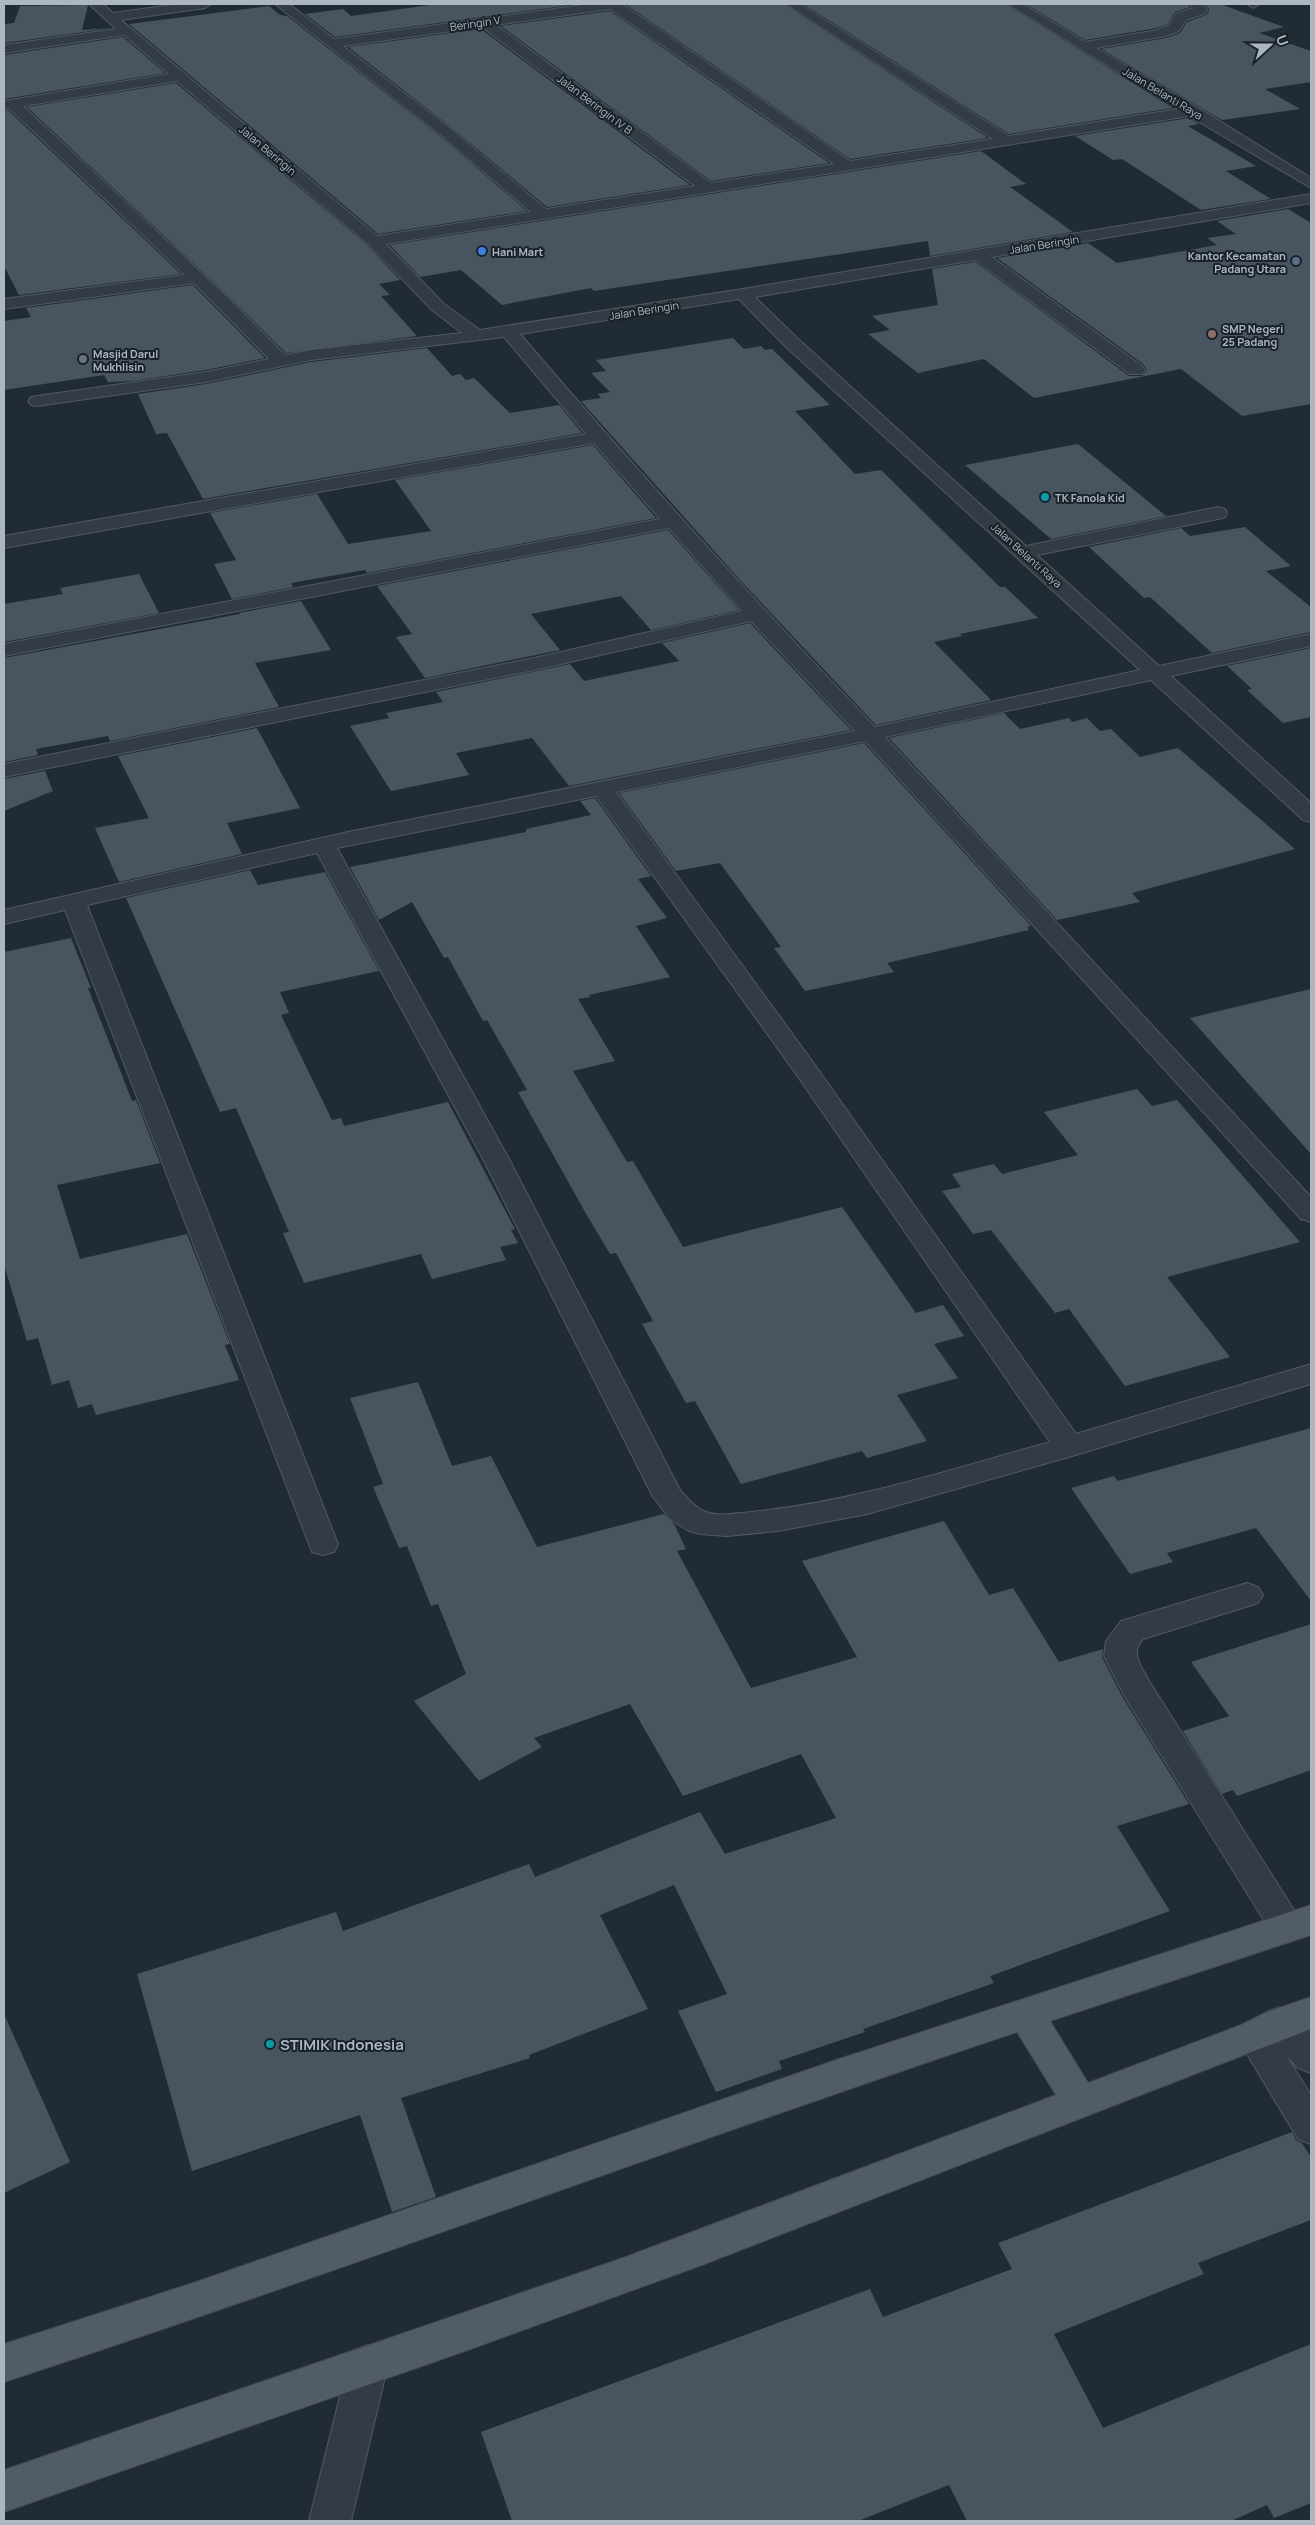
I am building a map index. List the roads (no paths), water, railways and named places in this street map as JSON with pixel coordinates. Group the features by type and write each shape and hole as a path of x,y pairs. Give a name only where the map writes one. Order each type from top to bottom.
{"main road":[{"path":"4,2363 192,2302 836,2076 1299,1924"},
{"path":"1026,2015 1080,2102"},
{"path":"4,2491 621,2277 896,2176 1282,2024"}],"street":[{"name":"Jalan Beringin","path":"95,4 374,241 438,307 477,336 979,255 1311,198"},
{"path":"111,17 205,4"},
{"path":"281,4 334,43 543,214"},
{"path":"614,4 849,167"},
{"name":"Beringin V","path":"334,43 614,4"},
{"path":"792,4 1005,140"},
{"name":"Jalan Belanti Raya","path":"1014,4 1194,111 1311,184"},
{"path":"1083,46 1170,30 1181,17 1201,10 1196,4"},
{"name":"Jalan Beringin IV B","path":"484,22 707,187"},
{"path":"4,49 127,31"},
{"path":"8,105 180,76"},
{"path":"8,105 197,278 280,360"},
{"path":"374,241 1194,111"},
{"path":"979,255 1136,370"},
{"path":"4,304 197,278"},
{"name":"Jalan Belanti Raya","path":"743,294 790,341 1311,814"},
{"path":"508,331 672,522 755,614 870,734 1311,1213"},
{"path":"37,401 206,377 280,360 477,336"},
{"path":"4,542 598,437"},
{"path":"1024,552 1218,513"},
{"path":"4,650 672,522"},
{"path":"4,771 534,664 755,614"},
{"path":"4,917 324,845 870,734 1311,640"},
{"path":"602,788 803,1066 1069,1447"},
{"path":"324,845 496,1159 668,1497 681,1511 700,1523 727,1525 778,1520 867,1504 1069,1447 1311,1374"},
{"path":"73,900 323,1544"},
{"path":"1247,1595 1132,1630 1122,1641 1120,1656 1136,1688 1180,1761 1299,1924"},
{"path":"1282,2024 1311,2058"},
{"path":"1282,2024 1311,2127"},
{"path":"330,2521 368,2364"}],"place":[{"name":"Hani Mart","path":"482,251"},
{"name":"Kantor Kecamatan Padang Utara","path":"1296,261"},
{"name":"SMP Negeri 25 Padang","path":"1212,334"},
{"name":"Masjid Darul Mukhlisin","path":"83,359"},
{"name":"TK Fanola Kid","path":"1045,497"},
{"name":"STIMIK Indonesia","path":"270,2044"}]}
